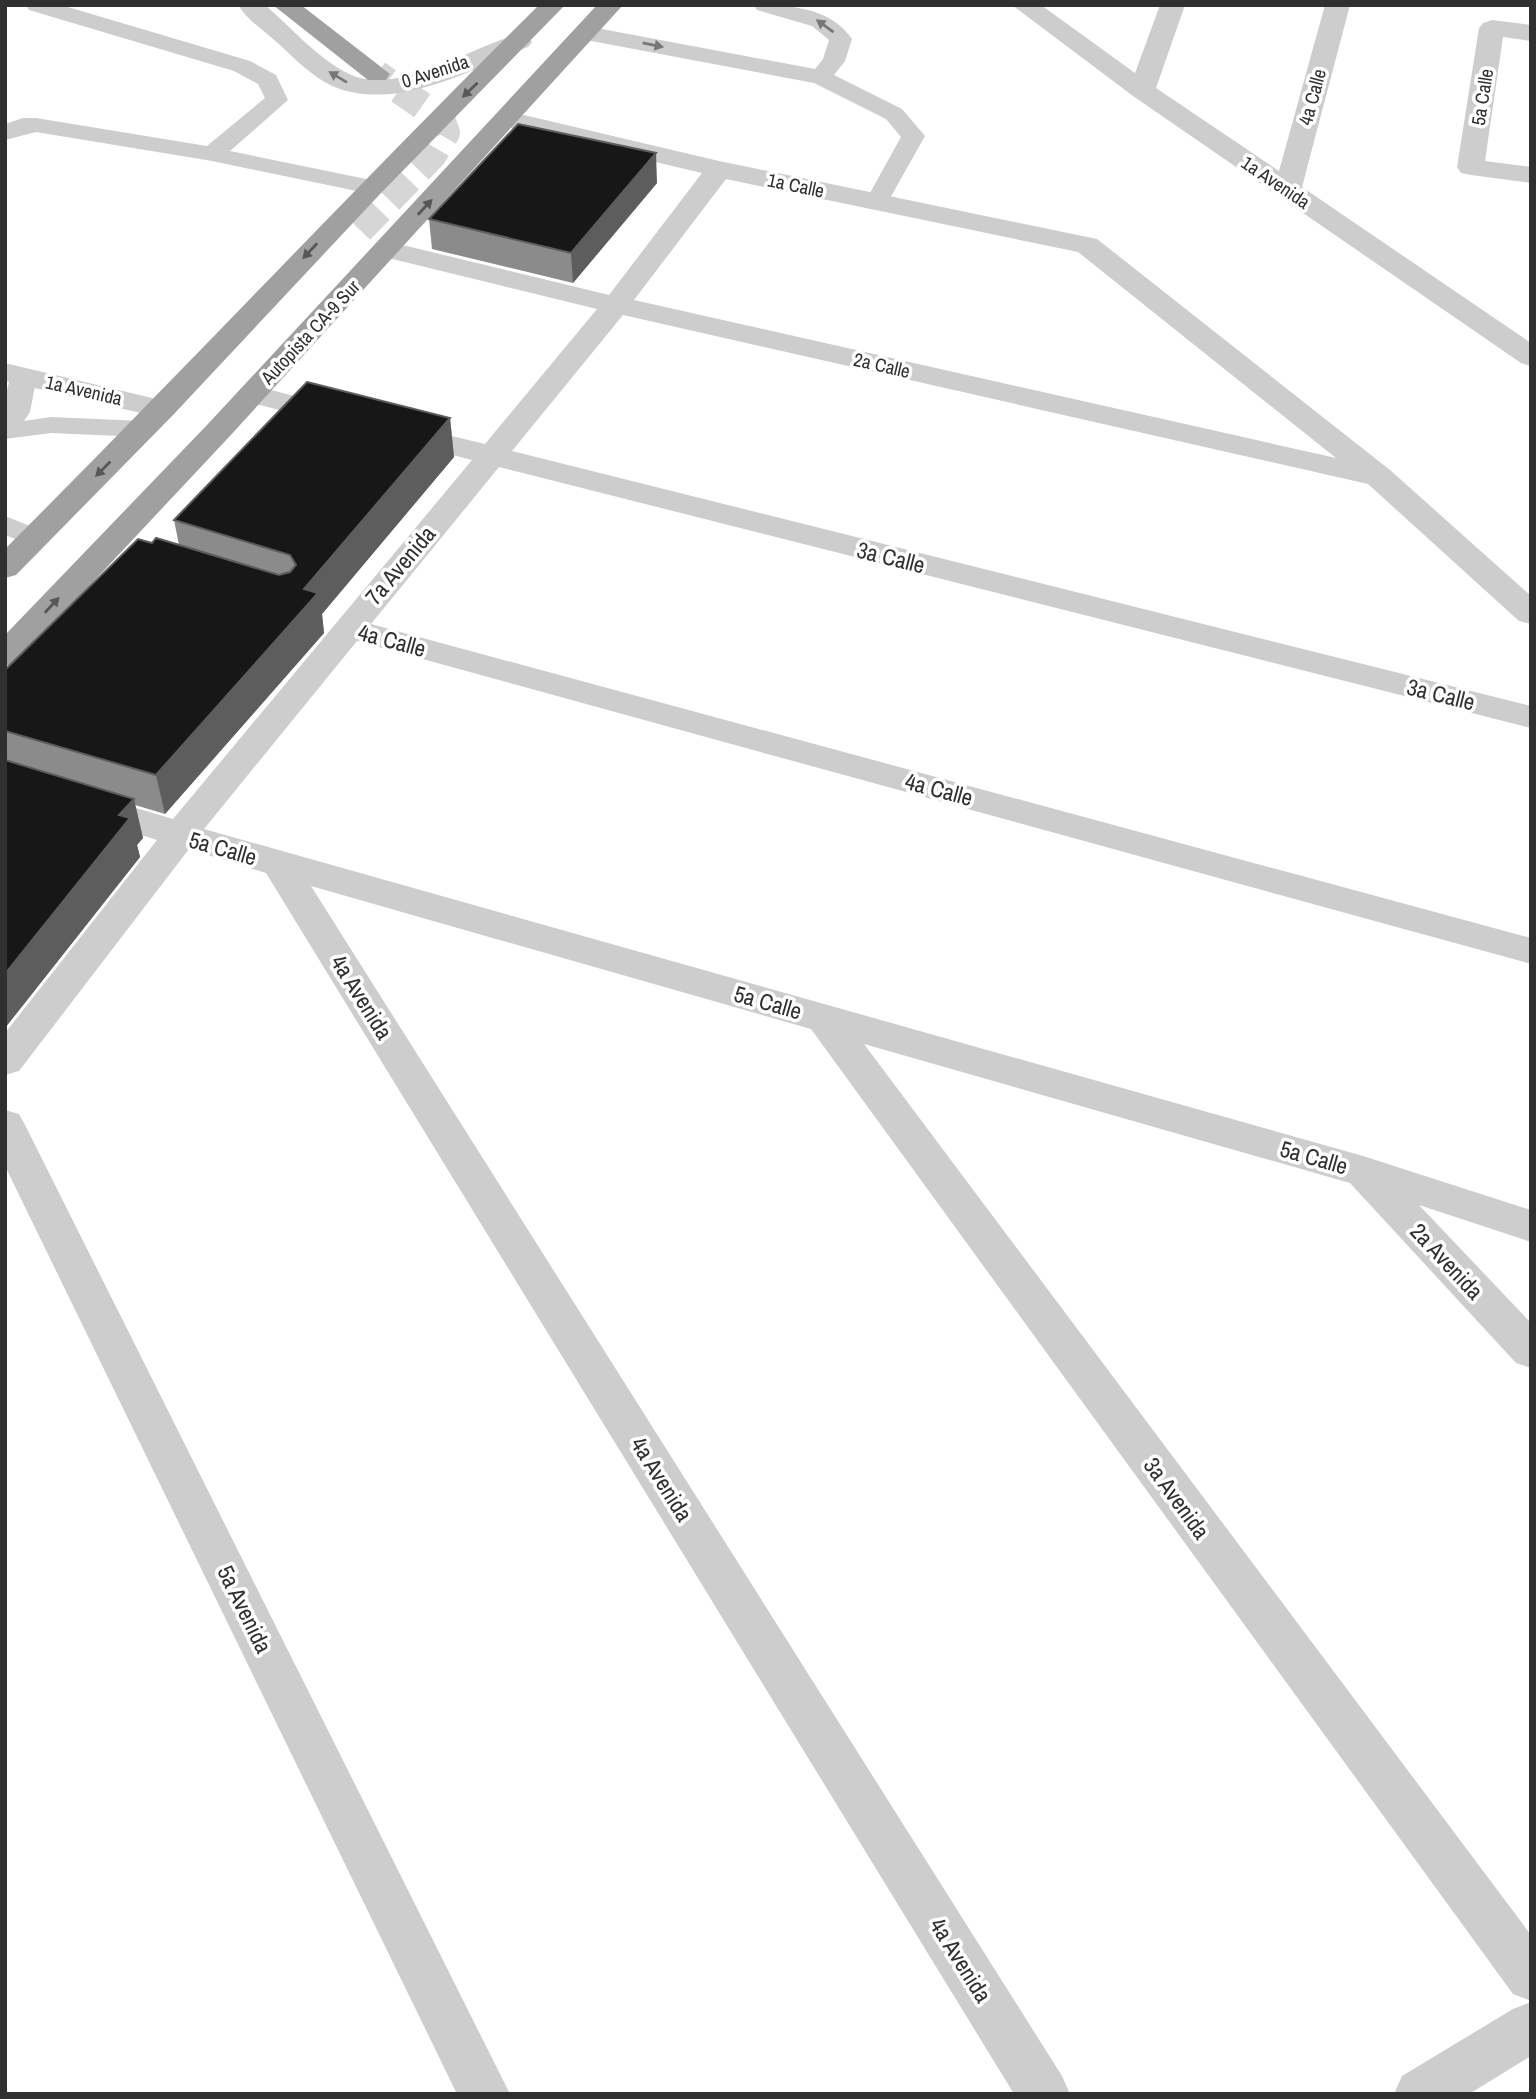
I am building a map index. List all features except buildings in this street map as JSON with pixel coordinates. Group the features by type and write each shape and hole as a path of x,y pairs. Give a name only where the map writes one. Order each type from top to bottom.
{"highway":[{"path":"285,5 377,74"},
{"path":"5,569 152,419 371,187 519,42 553,5"},
{"name":"Autopista CA-9 Sur","path":"5,655 120,552 218,431 611,5"},
{"path":"218,431 253,346 360,230"}],"street":[{"name":"0 Avenida","path":"250,5 335,77 366,88 414,80 519,42"},
{"name":"1a Avenida","path":"1024,5 1142,90 1531,357"},
{"path":"1142,90 1173,5"},
{"name":"4a Calle","path":"1287,190 1338,5"},
{"name":"5a Calle","path":"1531,33 1492,28 1471,167 1531,175"},
{"name":"1a Calle","path":"507,119 719,169 1087,245 1379,477"},
{"name":"7a Avenida","path":"5,1060 180,835 347,628 616,305 719,169"},
{"name":"2a Calle","path":"386,249 616,305 1379,477"},
{"name":"1a Avenida","path":"15,374 152,419"},
{"name":"3a Calle","path":"252,394 1531,717"},
{"path":"1379,477 1531,614"},
{"name":"4a Calle","path":"347,628 1531,951"},
{"name":"5a Calle","path":"5,781 279,864 1363,1171 1531,1226"},
{"name":"4a Avenida","path":"279,864 1044,2094"},
{"name":"3a Avenida","path":"824,1018 1531,1977"},
{"name":"5a Avenida","path":"5,1125 484,2094"},
{"name":"2a Avenida","path":"1363,1171 1531,1351"},
{"path":"1420,2094 1531,2027"}],"lane":[{"path":"37,5 242,66 268,80 276,100 212,154"},
{"path":"765,5 820,21 841,39 834,61 820,77"},
{"path":"586,33 820,77 894,114 913,136 877,202"},
{"path":"5,133 9,129 36,125 212,154 371,187"},
{"path":"5,429 17,412 15,374"},
{"path":"5,429 152,419"},
{"path":"5,524 35,538"}],"tunnel":[{"path":"360,230 433,155 446,133 441,119 377,74"}]}
